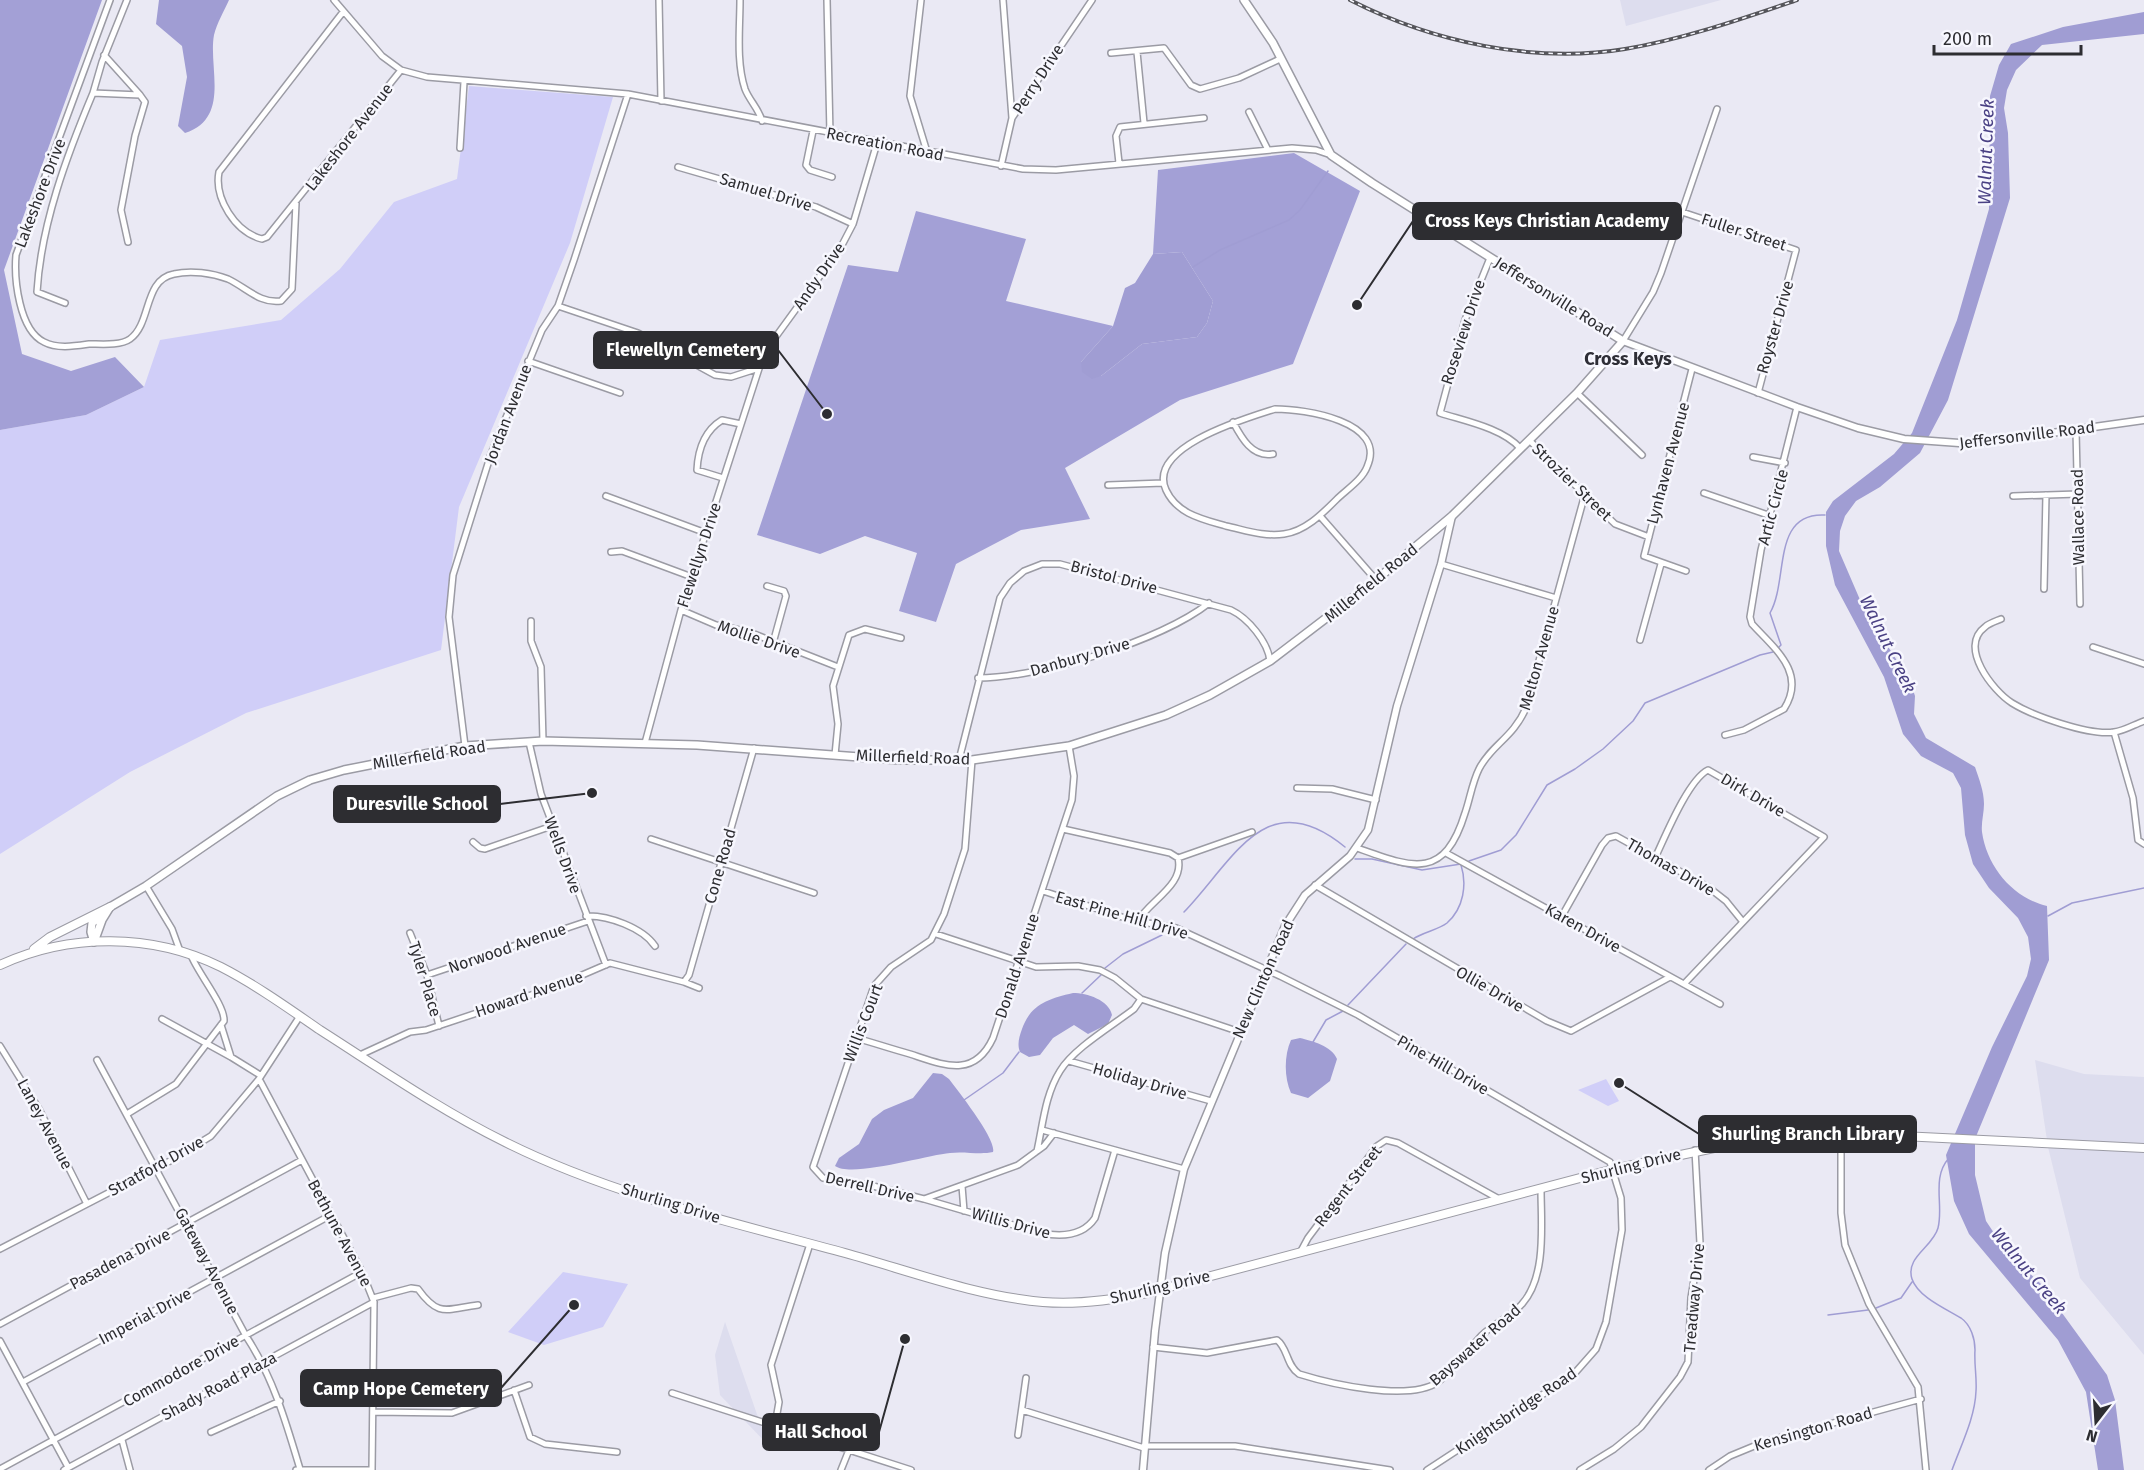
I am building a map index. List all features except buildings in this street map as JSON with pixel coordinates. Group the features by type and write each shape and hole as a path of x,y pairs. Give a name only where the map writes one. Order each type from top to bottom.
{"main road":[{"name":"Jeffersonville Road","path":"1244,0 1273,43 1331,155 1623,341"},
{"name":"Millerfield Road","path":"94,942 104,914 110,907 146,886 277,796 301,783 344,770 465,746 543,741 645,742 900,760 972,760 1069,746 1167,715 1210,695 1270,661 1316,629 1376,580 1452,516 1577,393 1623,341"},
{"path":"0,965 28,953 50,937 110,907"},
{"path":"28,953 94,942"},
{"name":"Shurling Drive","path":"94,942 138,943 180,951 234,974 464,1121 538,1158 594,1180 810,1244 1015,1298 1045,1302 1091,1302 1162,1289 1614,1169 1695,1150 1766,1140 1842,1135 2144,1149"}],"street":[{"name":"Lakeshore Drive","path":"110,0 16,255 15,271 20,303 36,336 51,345 66,346 126,341 135,333 156,285 164,277 174,273 214,275 229,280 271,303 282,301 292,289 296,203"},
{"name":"Lakeshore Drive","path":"65,303 37,291 39,260 75,137 93,93 104,55 127,0"},
{"path":"334,0 369,44 400,70"},
{"path":"659,0 661,101"},
{"path":"740,0 742,79 746,92 759,111 762,121"},
{"path":"827,0 830,134"},
{"path":"921,0 910,96 927,152"},
{"path":"1003,0 1012,118"},
{"name":"Perry Drive","path":"1000,166 1012,118 1092,0"},
{"path":"296,203 267,237 253,237 243,231 224,203 217,183 219,172 343,12"},
{"path":"1111,53 1164,48 1191,85 1200,89 1239,78 1280,59"},
{"path":"1137,52 1144,123"},
{"path":"104,55 145,102 135,136 121,210 129,242"},
{"name":"Lakeshore Avenue","path":"296,203 400,70"},
{"name":"Recreation Road","path":"400,70 464,82 628,94 1000,166 1056,170 1303,148 1331,155"},
{"path":"460,148 464,82"},
{"path":"93,93 140,94"},
{"name":"Jordan Avenue","path":"465,746 451,642 450,594 459,553 486,469 528,361 542,330 558,306 628,94"},
{"path":"1623,341 1653,292 1717,109"},
{"path":"1249,112 1268,150"},
{"path":"1119,163 1118,128 1144,123 1204,118"},
{"path":"813,130 806,165 810,170 832,177"},
{"name":"Andy Drive","path":"759,368 770,342 831,263 853,224 877,142"},
{"name":"Samuel Drive","path":"678,167 816,207 853,224"},
{"name":"Fuller Street","path":"1682,212 1792,247 1796,250 1795,260"},
{"name":"Roseview Drive","path":"1490,258 1475,291 1440,412 1486,428 1509,439 1521,448"},
{"name":"Royster Drive","path":"1758,393 1795,260"},
{"path":"558,306 638,333 715,375 731,377 759,368"},
{"name":"Jeffersonville Road","path":"1623,341 1692,369 1876,433 1945,444 1990,442 2144,420"},
{"path":"528,361 620,393"},
{"name":"Flewellyn Drive","path":"645,742 681,610 759,368"},
{"name":"Lynhaven Avenue","path":"1661,564 1644,556 1692,369"},
{"path":"1577,393 1642,455"},
{"name":"Artic Circle","path":"1725,735 1744,730 1784,709 1793,683 1789,666 1752,624 1750,608 1797,407"},
{"path":"1275,409 1294,409 1322,415 1361,433 1369,449 1367,469 1320,516 1290,533 1258,534 1194,516 1181,509 1162,483 1163,473 1172,458 1184,448 1233,422 1275,409"},
{"path":"723,478 697,470 702,444 710,428 722,420 741,424"},
{"path":"1233,422 1240,435 1255,452 1273,454"},
{"name":"Wallace Road","path":"2076,430 2080,604"},
{"name":"Strozier Street","path":"1529,440 1621,528 1649,537"},
{"path":"1753,457 1785,463"},
{"path":"1107,485 1162,483"},
{"path":"1704,493 1771,516"},
{"name":"Melton Avenue","path":"1446,853 1460,830 1480,766 1486,757 1507,739 1522,717 1585,494"},
{"path":"2013,496 2078,494"},
{"path":"2044,589 2046,495"},
{"path":"606,496 706,533"},
{"path":"1320,516 1376,580"},
{"name":"New Clinton Road","path":"1143,1470 1165,1253 1184,1169 1291,915 1315,885 1357,848 1368,830 1397,706 1441,564 1452,516"},
{"path":"611,552 622,551 692,577"},
{"name":"Bristol Drive","path":"959,760 1000,598 1016,576 1033,567 1048,563 1071,565 1231,610 1247,621 1265,646 1270,661"},
{"path":"1441,564 1556,598"},
{"path":"1640,640 1661,564 1686,571"},
{"path":"767,586 784,591 786,596 773,643"},
{"name":"Danbury Drive","path":"978,678 1032,671 1119,649 1209,603"},
{"name":"Mollie Drive","path":"681,610 716,625 749,632 838,667"},
{"path":"2001,619 1984,627 1976,645 1980,668 2000,694 2024,709 2089,730 2114,732 2144,721"},
{"path":"531,621 531,641 541,667 543,741"},
{"path":"835,754 838,724 832,694 847,639 854,631 870,630 902,638"},
{"path":"2093,647 2144,664"},
{"path":"2114,732 2133,798 2138,840 2144,844"},
{"name":"Wells Drive","path":"529,742 534,772 552,826 606,965"},
{"name":"Donald Avenue","path":"856,1038 944,1065 958,1066 972,1063 986,1052 993,1038 1063,829 1074,782 1069,746"},
{"name":"Cone Road","path":"684,982 689,975 754,748"},
{"path":"972,760 965,849 936,934 1043,968 1078,966 1095,969 1115,978 1141,999 1240,1032"},
{"name":"Dirk Drive","path":"1655,858 1687,796 1701,775 1708,770 1824,837 1743,922"},
{"path":"1298,788 1332,789 1376,800"},
{"path":"473,842 485,849 552,826"},
{"path":"1063,829 1170,853 1178,858 1179,864 1174,881 1138,921"},
{"path":"1178,858 1252,832"},
{"name":"Thomas Drive","path":"1562,916 1608,838 1620,837 1708,886 1726,901 1743,922"},
{"path":"651,839 814,893"},
{"path":"1357,848 1414,866 1432,862 1446,853"},
{"name":"Karen Drive","path":"1446,853 1720,1004"},
{"name":"Ollie Drive","path":"1315,885 1547,1021 1571,1031 1670,977"},
{"path":"146,886 172,929 180,951"},
{"name":"East Pine Hill Drive","path":"1042,891 1138,921 1164,925 1190,933 1266,970"},
{"path":"587,919 597,916 642,931 655,946"},
{"name":"Norwood Avenue","path":"427,975 587,919"},
{"path":"1684,984 1743,922"},
{"name":"Tyler Place","path":"410,933 427,975 439,1026"},
{"name":"Willis Court","path":"814,1169 815,1160 877,981 936,934"},
{"path":"127,1114 176,1084 221,1025 224,1016 198,972 191,955"},
{"path":"606,965 615,964 699,988"},
{"name":"Howard Avenue","path":"360,1055 411,1032 439,1026 552,988 606,965"},
{"name":"Pine Hill Drive","path":"1266,970 1358,1015 1599,1154 1610,1162 1614,1169"},
{"path":"1037,1151 1052,1087 1061,1069 1134,1009 1141,999"},
{"name":"Stratford Drive","path":"0,1249 156,1168 211,1136 277,1054 300,1016"},
{"path":"162,1019 209,1042 231,1056"},
{"path":"221,1025 231,1056"},
{"name":"Laney Avenue","path":"0,1046 39,1109 87,1204"},
{"name":"Bethune Avenue","path":"231,1056 259,1077 362,1272 374,1300 372,1470"},
{"name":"Gateway Avenue","path":"97,1060 246,1336 264,1363 279,1401 298,1470"},
{"name":"Holiday Drive","path":"1069,1061 1211,1101"},
{"path":"1042,1130 1184,1169"},
{"name":"Derrell Drive","path":"814,1169 823,1178 869,1185 924,1199 1018,1165 1037,1151 1054,1133"},
{"path":"1842,1135 1841,1213 1845,1245 1869,1304 1918,1387 1921,1398 1921,1429 1926,1470"},
{"name":"Regent Street","path":"1301,1251 1308,1238 1377,1146 1386,1140 1398,1143 1500,1200"},
{"name":"Willis Drive","path":"924,1199 1048,1234 1077,1232 1095,1218 1115,1150"},
{"name":"Treadway Drive","path":"1580,1470 1614,1449 1647,1420 1680,1377 1688,1362 1691,1298 1700,1242 1695,1150"},
{"name":"Pasadena Drive","path":"0,1324 302,1160"},
{"name":"Knightsbridge Road","path":"1427,1470 1574,1374 1596,1349 1606,1322 1622,1230 1622,1204 1614,1169"},
{"path":"962,1186 964,1211"},
{"name":"Bayswater Road","path":"1154,1347 1208,1353 1277,1340 1281,1343 1289,1365 1299,1374 1392,1391 1422,1389 1437,1382 1486,1332 1517,1309 1530,1292 1537,1270 1541,1189"},
{"name":"Imperial Drive","path":"23,1382 331,1215"},
{"path":"775,1425 779,1402 771,1365 810,1244"},
{"name":"Commodore Drive","path":"0,1469 362,1272"},
{"name":"Shady Road Plaza","path":"66,1468 264,1363 374,1300 411,1288 418,1289 431,1307 440,1310 478,1305"},
{"path":"0,1341 55,1440 66,1468"},
{"path":"1018,1435 1026,1378"},
{"path":"373,1412 452,1413 529,1385"},
{"path":"514,1390 530,1437 545,1444 617,1452"},
{"path":"672,1393 911,1470"},
{"name":"Kensington Road","path":"1709,1470 1730,1456 1764,1442 1921,1398"},
{"path":"211,1432 279,1401"},
{"path":"1022,1410 1144,1447 1235,1446 1390,1470"},
{"path":"122,1440 130,1470"},
{"path":"841,1470 849,1450"},
{"path":"298,1470 372,1470"}],"shaded area":[{"path":"0,0 102,0 4,270 22,354 71,371 115,357 144,387 86,415 0,430"},
{"path":"159,0 229,0 214,35 213,104 208,116 199,126 185,133 178,126 187,77 182,46 156,24"},
{"path":"1620,0 1721,0 1626,26"},
{"path":"2144,12 2144,34 2042,45 2016,70 2007,90 2004,108 2008,133 2010,198 1948,400 1920,453 1880,487 1856,501 1845,516 1840,531 1839,551 1864,609 1910,681 1915,696 1914,714 1926,738 1975,767 1984,799 1982,832 1989,857 1996,869 2023,896 2047,906 2049,960 1975,1139 1975,1175 1986,1221 2006,1251 2041,1284 2107,1375 2115,1400 2124,1470 2098,1470 2086,1392 2058,1340 1969,1234 1954,1201 1946,1155 1992,1047 2027,976 2031,959 2028,937 2018,918 1989,888 1973,864 1965,835 1961,788 1953,773 1921,756 1903,734 1884,677 1835,585 1826,546 1826,512 1833,501 1894,454 1912,433 1957,320 1989,209 1990,96 1999,65 2011,44 2063,27"},
{"path":"469,86 613,97 570,243 459,507 441,650 246,713 130,772 0,854 0,430 86,415 144,387 160,340 281,320 340,269 394,202 457,179"},
{"path":"1294,153 1360,191 1293,364 1180,400 1065,468 1090,519 1021,530 956,564 936,622 899,611 917,553 865,536 820,554 757,535 848,265 898,272 916,211 1026,239 1006,301 1113,326 1081,362 1101,376 1142,344 1197,337 1207,323 1213,301 1182,252 1153,254 1158,170"},
{"path":"1182,252 1213,301 1207,323 1197,337 1142,344 1101,376 1092,379 1082,372 1081,362 1113,326 1125,288 1135,283 1153,254"},
{"path":"1073,993 1091,996 1107,1005 1112,1015 1108,1024 1088,1034 1074,1025 1053,1038 1040,1055 1029,1057 1020,1052 1020,1035 1030,1014 1048,1000"},
{"path":"1300,1038 1326,1047 1337,1059 1330,1081 1308,1098 1291,1093 1286,1074 1287,1052 1291,1040"},
{"path":"2035,1060 2084,1074 2144,1077 2144,1355 2080,1278 2048,1147"},
{"path":"933,1073 942,1074 954,1085 989,1137 993,1152 950,1153 873,1168 844,1169 835,1166 839,1158 859,1144 872,1119 884,1110 913,1098"},
{"path":"1606,1079 1619,1101 1608,1106 1578,1090"},
{"path":"563,1272 628,1284 603,1327 544,1345 508,1332"},
{"path":"725,1322 768,1445 720,1395 715,1355"}],"waterway":[{"path":"1193,267 1220,250 1289,220 1300,210 1328,171"},
{"path":"1779,647 1781,645 1770,613 1776,599 1784,551 1789,536 1796,524 1808,517 1825,515"},
{"path":"1469,861 1501,850 1516,835 1547,785 1603,749 1633,721 1645,703 1760,655 1773,652"},
{"path":"1184,912 1236,851 1254,836 1273,825 1294,822 1317,829 1345,847"},
{"path":"1355,859 1372,859 1422,870 1461,864"},
{"path":"1413,939 1447,923 1453,917 1463,896 1464,880 1461,865"},
{"path":"2048,916 2072,903 2144,888"},
{"path":"1105,968 1123,954 1162,935"},
{"path":"1348,1005 1406,944"},
{"path":"1082,993 1101,975"},
{"path":"1313,1042 1326,1020 1343,1011"},
{"path":"964,1100 1003,1073 1019,1052"},
{"path":"1949,1158 1939,1183 1938,1228 1931,1241 1912,1264 1911,1271 1912,1279 1920,1291 1933,1302 1961,1318 1970,1328 1974,1341 1975,1401 1967,1431 1952,1470"},
{"path":"1876,1308 1901,1298 1912,1282"},
{"path":"1828,1315 1868,1310"}],"railway":[{"path":"1350,0 1382,15 1449,38 1484,46 1555,54 1590,53 1647,45 1712,28 1797,0"}],"place":[{"name":"Cross Keys Christian Academy","path":"1357,305"},
{"name":"Flewellyn Cemetery","path":"827,414"},
{"name":"Duresville School","path":"592,793"},
{"name":"Shurling Branch Library","path":"1619,1083"},
{"name":"Camp Hope Cemetery","path":"574,1305"},
{"name":"Hall School","path":"905,1339"}],"district":[{"name":"Cross Keys","path":"1628,359"}],"water label":[{"name":"Walnut Creek","path":"1986,152"},
{"name":"Walnut Creek","path":"1888,644"},
{"name":"Walnut Creek","path":"2029,1271"}]}
